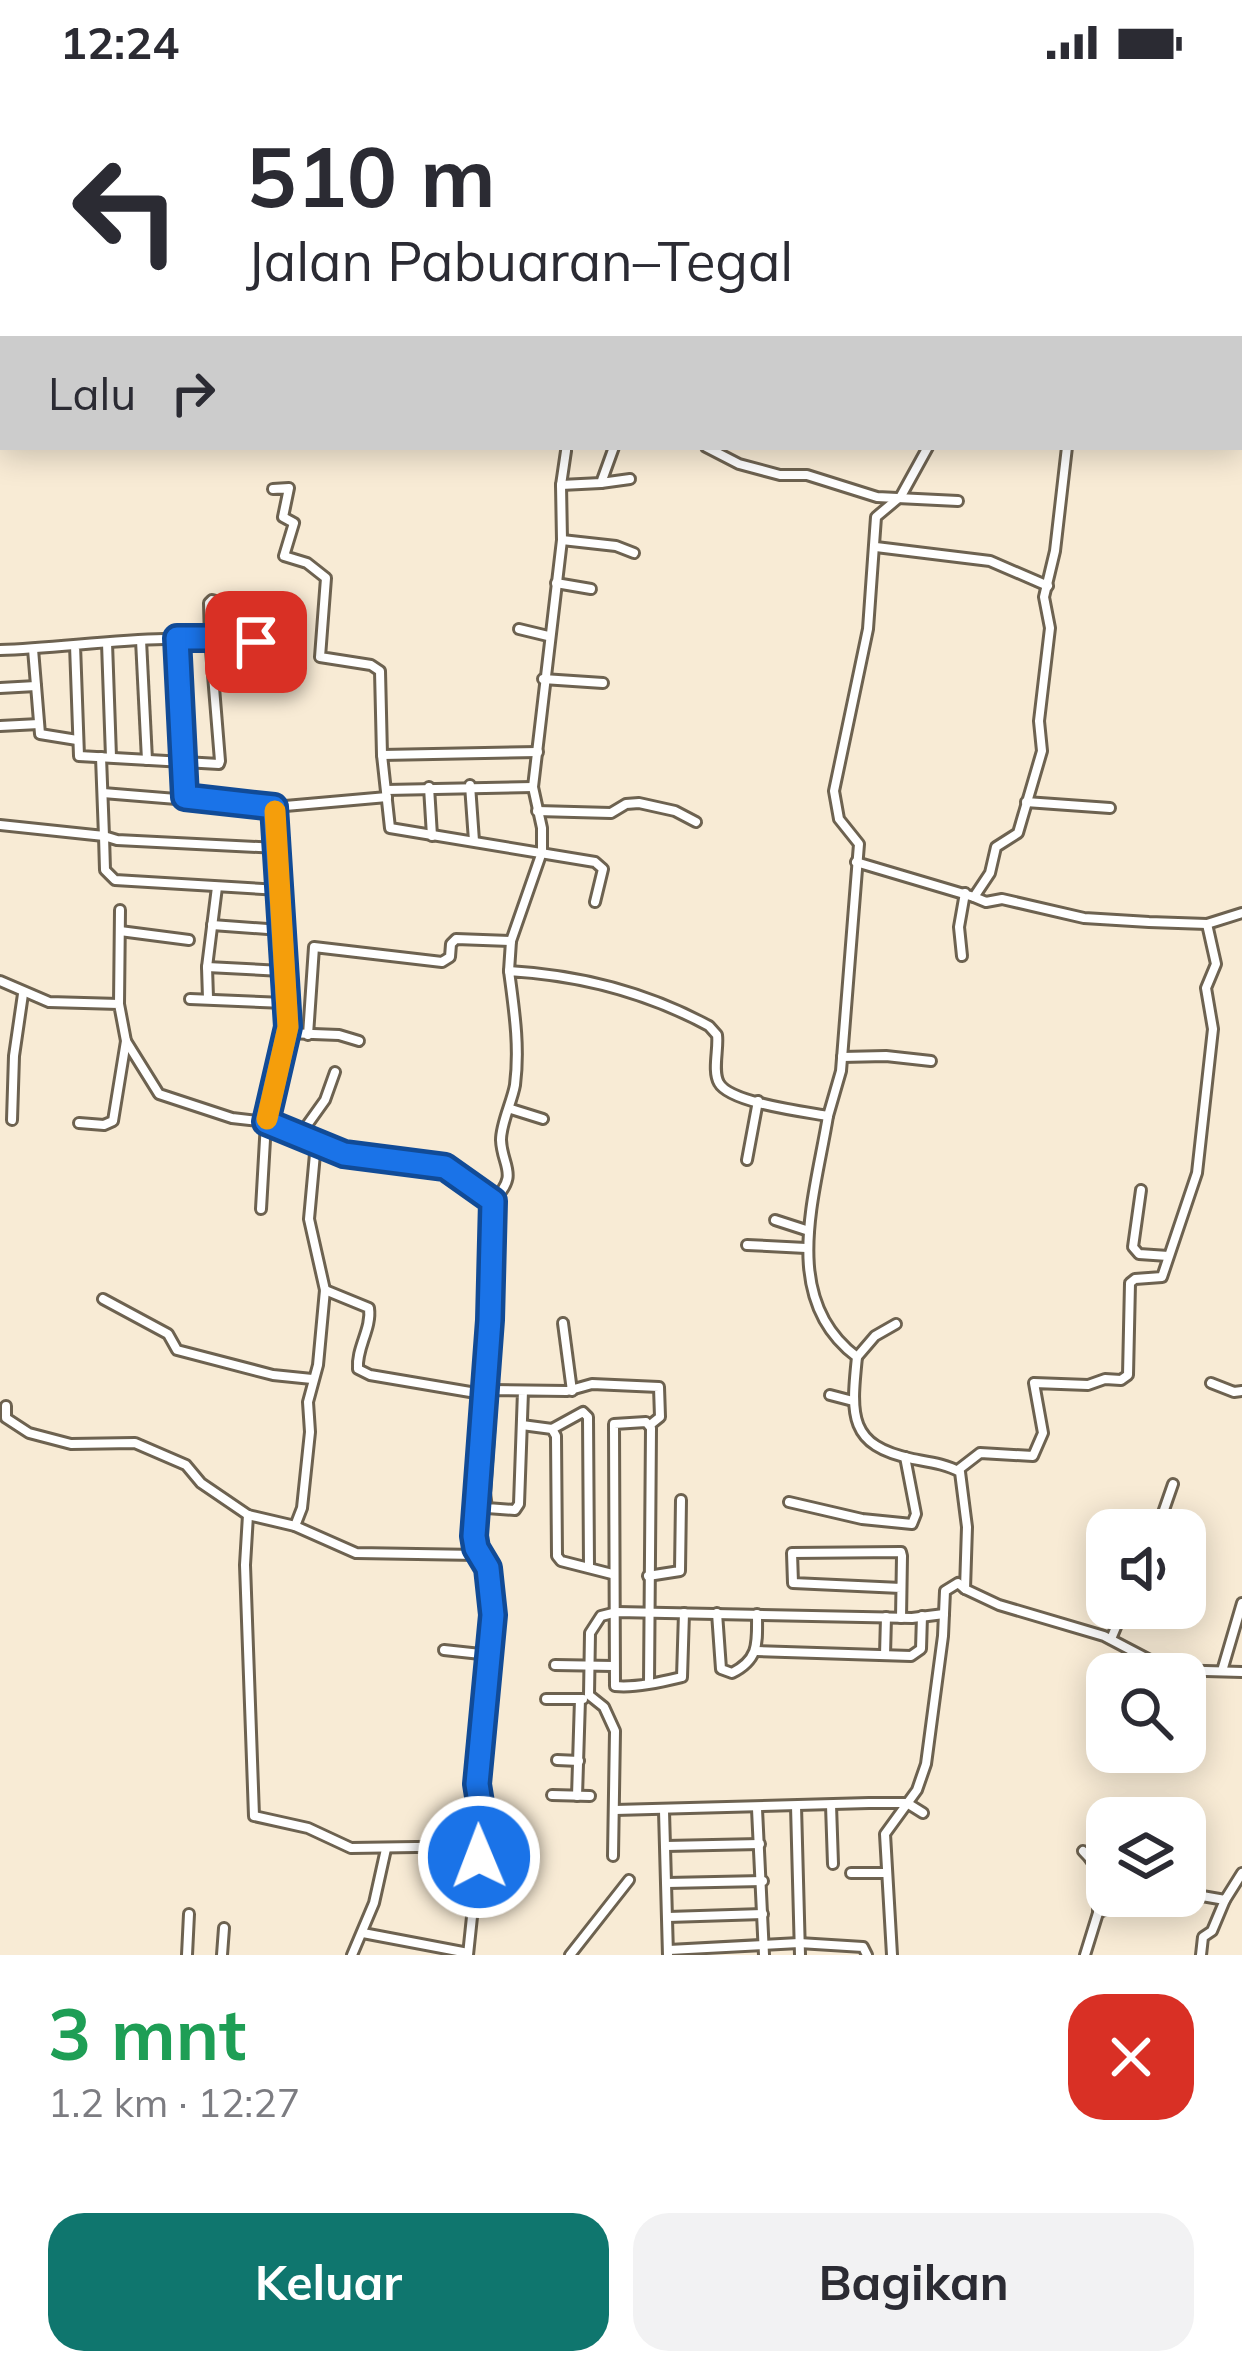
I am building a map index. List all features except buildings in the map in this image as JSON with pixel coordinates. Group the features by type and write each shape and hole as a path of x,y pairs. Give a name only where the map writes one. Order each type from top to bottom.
{"street":[{"path":"601,483 613,450"},
{"path":"711,450 780,476 807,476 877,497 958,501"},
{"path":"857,1357 840,1345 822,1314 808,1275 806,1248 842,1057 856,862 857,839 839,819 834,791 862,668 878,514 901,496 926,450"},
{"path":"962,956 959,926 969,895 990,873 1000,842 1018,833 1042,751 1040,721 1050,647 1045,597 1067,450"},
{"path":"363,1933 468,1954 485,1834 477,1784 493,1615 488,1568 474,1536 490,1320 493,1201 507,1180 508,1161 501,1139 511,1109 517,1054 508,971 511,941 542,852 533,787 562,540 566,452"},
{"path":"561,485 630,478"},
{"path":"273,489 289,490 283,517 294,521 284,556 307,563 326,578 320,657 371,665 380,671 390,828 599,863 595,902"},
{"path":"562,540 616,546 634,554"},
{"path":"876,547 973,557 1049,586"},
{"path":"556,583 591,589"},
{"path":"0,650 177,638 210,638 254,645 251,610 210,601 210,638 220,760 214,765 79,756 75,645"},
{"path":"519,629 548,636"},
{"path":"177,638 185,797"},
{"path":"141,640 147,760"},
{"path":"107,643 103,794 109,878 280,890"},
{"path":"34,649 41,736 77,740"},
{"path":"543,679 603,683"},
{"path":"0,688 36,686"},
{"path":"0,726 39,724"},
{"path":"382,755 538,752"},
{"path":"470,785 474,841"},
{"path":"103,794 274,807 429,787 533,787"},
{"path":"429,787 432,836"},
{"path":"1026,802 1110,808"},
{"path":"537,811 611,813 639,803 676,811 696,822"},
{"path":"261,1209 266,1122 287,1033 274,807"},
{"path":"0,825 117,840 278,848"},
{"path":"856,862 986,902 1001,899 1084,918 1207,924 1242,913"},
{"path":"208,998 217,887"},
{"path":"79,1123 113,1121 126,1041 119,1004 120,910"},
{"path":"957,1470 980,1453 1034,1456 1042,1433 1034,1383 1088,1385 1125,1378 1131,1356 1130,1283 1160,1280 1197,1174 1214,1029 1206,988 1216,964 1207,924"},
{"path":"212,925 281,930"},
{"path":"120,931 189,940"},
{"path":"308,1035 311,951 316,946 442,962 451,957 456,939 511,941"},
{"path":"207,967 282,970"},
{"path":"508,971 552,974 640,995 710,1026 717,1035 719,1083 758,1102 828,1116"},
{"path":"0,981 49,1002 119,1004"},
{"path":"11,1120 23,994"},
{"path":"190,999 285,1004"},
{"path":"287,1033 339,1035 358,1041"},
{"path":"126,1041 160,1094 232,1118 266,1122 358,1157 445,1167 493,1201"},
{"path":"842,1057 931,1060"},
{"path":"300,1135 325,1100 335,1072"},
{"path":"747,1160 758,1102"},
{"path":"511,1109 542,1119"},
{"path":"295,1526 302,1508 325,1290 309,1219 316,1144"},
{"path":"1142,1190 1133,1247 1139,1254 1168,1256"},
{"path":"775,1220 809,1231"},
{"path":"747,1245 806,1248"},
{"path":"325,1290 369,1307 358,1369 482,1394"},
{"path":"103,1299 168,1334 177,1350 273,1375 312,1379"},
{"path":"563,1322 572,1391"},
{"path":"896,1324 875,1336 857,1357 855,1420 877,1448 957,1470"},
{"path":"1211,1383 1242,1391"},
{"path":"523,1391 520,1504 515,1510 488,1508 490,1392 523,1391 572,1391 592,1384 659,1388 660,1417 650,1425 614,1424 612,1432 616,1688 684,1674 684,1613"},
{"path":"830,1395 854,1401"},
{"path":"6,1406 6,1418 29,1433 71,1444 135,1443 176,1459 248,1515 295,1526 356,1552 480,1555"},
{"path":"522,1425 552,1429 583,1412 588,1417 589,1565"},
{"path":"649,1683 650,1425"},
{"path":"552,1429 557,1457 557,1556 612,1574"},
{"path":"789,1502 862,1519 913,1524 916,1514 905,1457"},
{"path":"957,1470 965,1493 964,1589"},
{"path":"1164,1509 1173,1484"},
{"path":"648,1576 680,1571 681,1500"},
{"path":"248,1515 245,1565 254,1816 308,1828 351,1848 481,1846"},
{"path":"901,1588 793,1583 792,1553 901,1552 901,1588 901,1618"},
{"path":"892,1955 885,1834 926,1764 943,1598 949,1586 958,1582 999,1605 1111,1640 1169,1670 1242,1672"},
{"path":"1221,1671 1242,1603"},
{"path":"578,1796 590,1633 602,1616 612,1612 901,1618 944,1614"},
{"path":"717,1613 721,1669 732,1672 757,1651 757,1614"},
{"path":"757,1651 920,1653 922,1616"},
{"path":"885,1655 886,1617"},
{"path":"1111,1640 1115,1629"},
{"path":"443,1650 490,1655"},
{"path":"555,1665 613,1666"},
{"path":"546,1699 585,1699 604,1707 614,1731 613,1856"},
{"path":"557,1760 579,1761"},
{"path":"552,1795 590,1796"},
{"path":"614,1810 907,1803 923,1813"},
{"path":"831,1804 833,1864"},
{"path":"796,1806 800,1955"},
{"path":"758,1809 764,1951"},
{"path":"664,1811 668,1952 764,1951 799,1943 837,1950 866,1948 867,1955"},
{"path":"666,1846 760,1844"},
{"path":"352,1955 374,1903 386,1849"},
{"path":"1083,1851 1086,1854"},
{"path":"851,1873 887,1873"},
{"path":"1201,1955 1203,1937 1212,1930 1242,1873"},
{"path":"570,1955 628,1880"},
{"path":"667,1883 763,1881"},
{"path":"1206,1897 1225,1900"},
{"path":"187,1955 189,1914"},
{"path":"668,1917 763,1914"},
{"path":"1085,1955 1096,1917"},
{"path":"222,1955 224,1928"}],"slow traffic":[{"path":"267,1119 288,1027 275,811"}],"route":[{"path":"256,642 177,638 185,797 274,807 288,1027 266,1122 344,1154 445,1167 493,1201 490,1320 474,1536 488,1568 493,1615 477,1784 485,1834 479,1857"}]}
